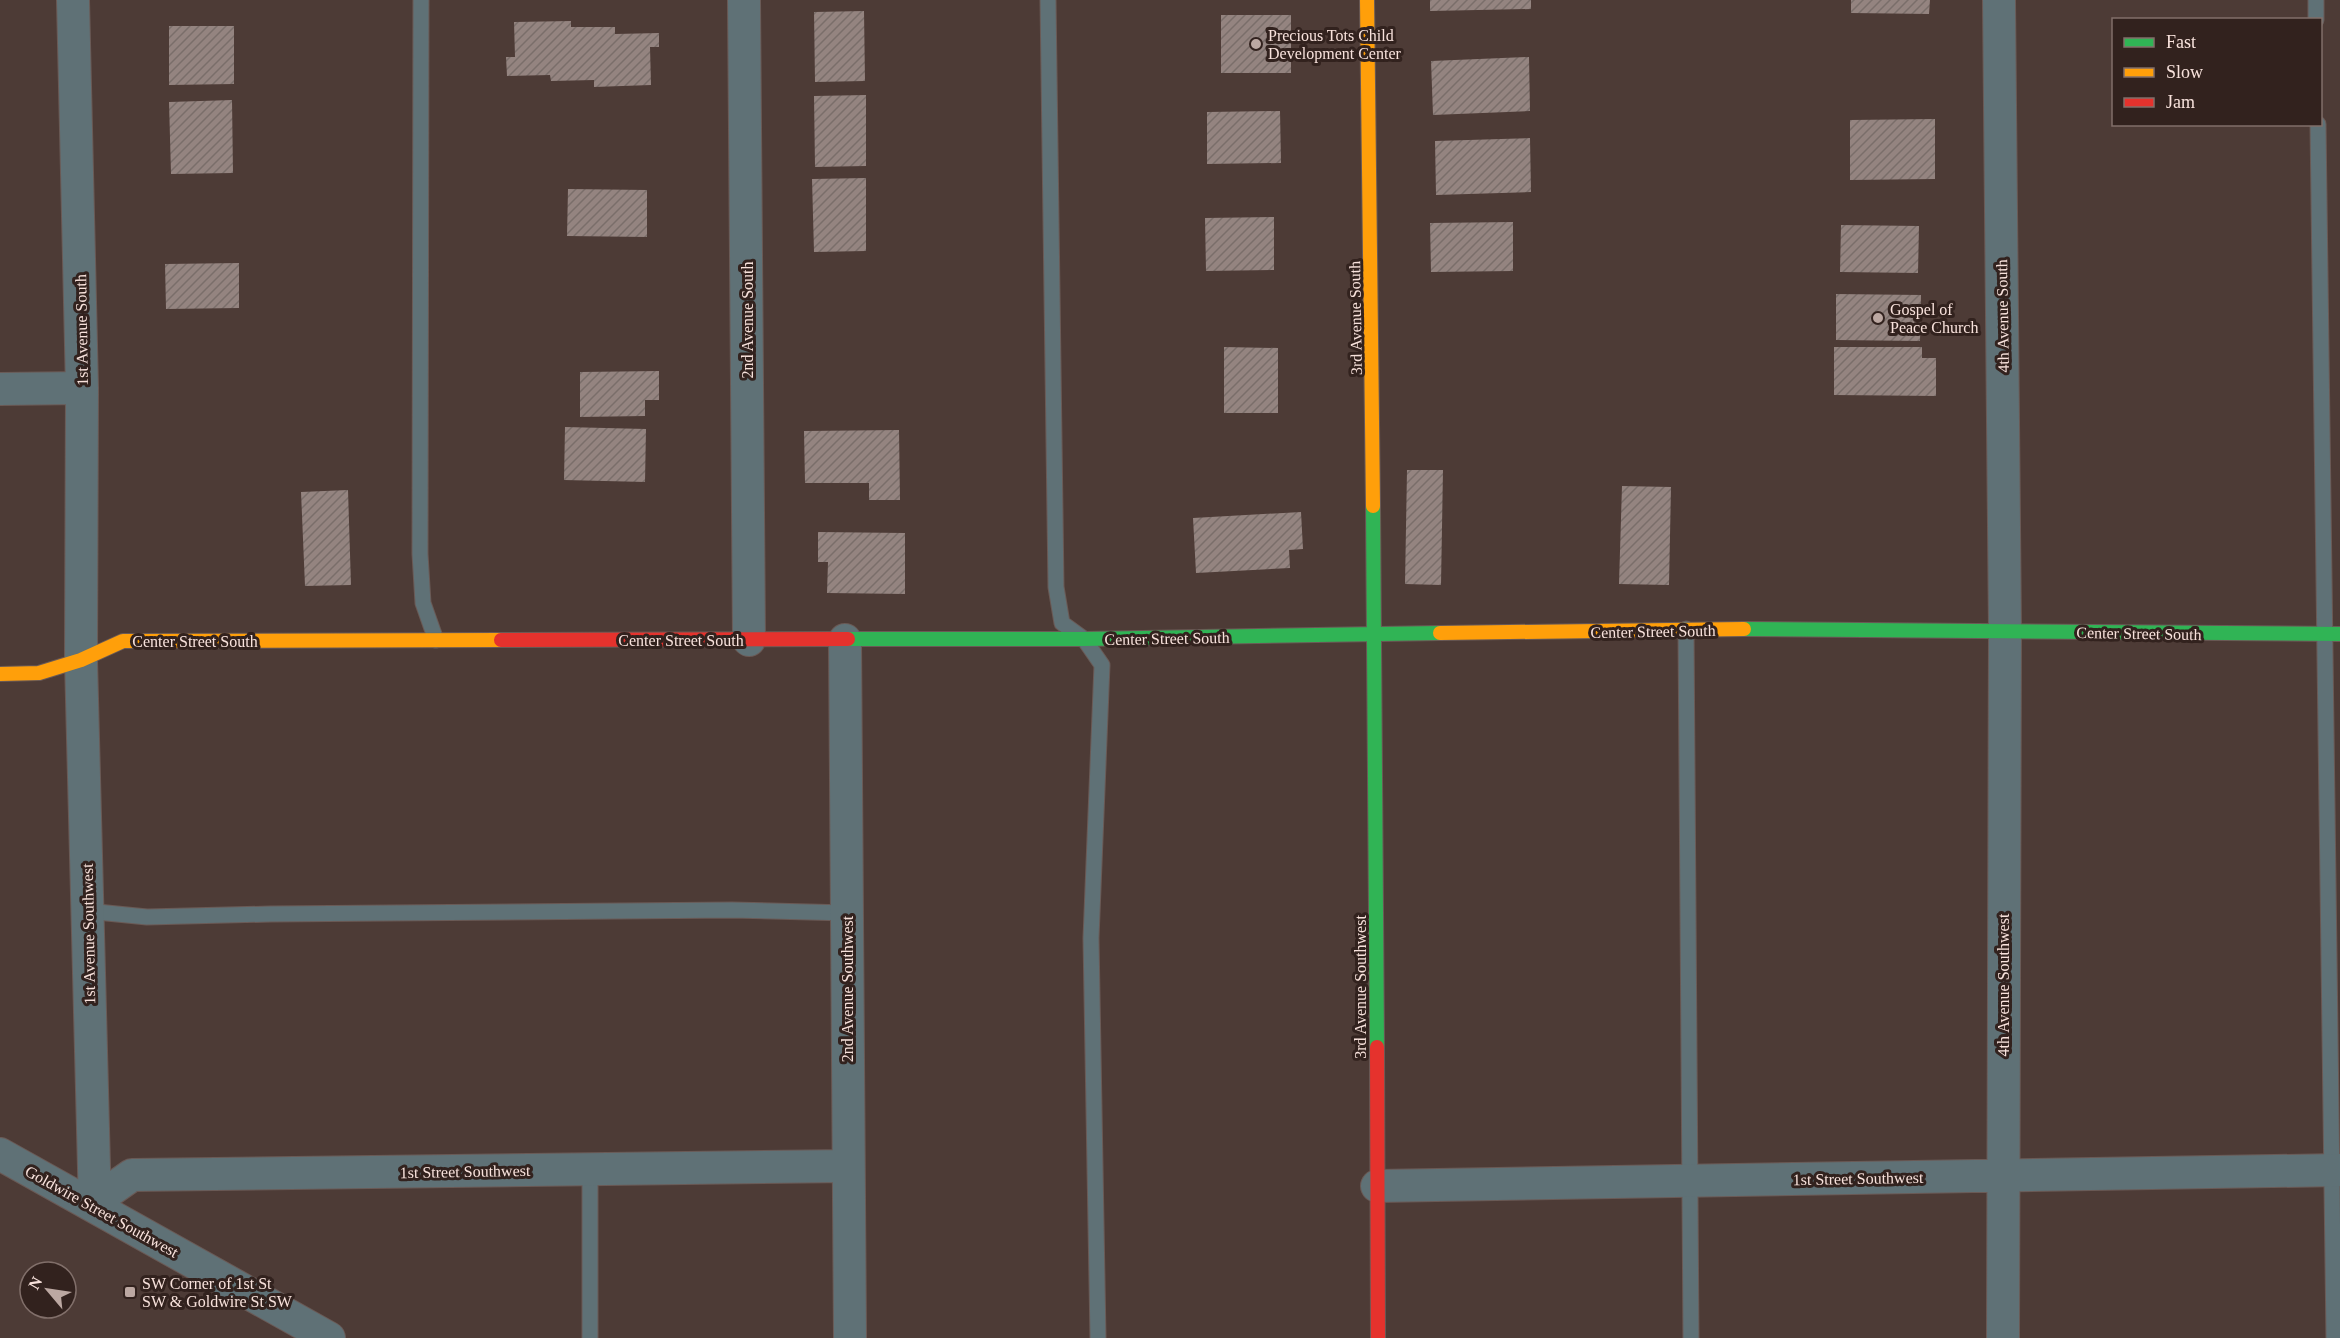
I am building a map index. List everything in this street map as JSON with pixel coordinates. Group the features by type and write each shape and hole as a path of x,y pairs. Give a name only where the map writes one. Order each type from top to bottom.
{"street":[{"name":"1st Avenue South","path":"73,0 82,388 81,660"},
{"name":"2nd Avenue South","path":"744,0 749,640"},
{"name":"3rd Avenue South","path":"1367,0 1375,636"},
{"name":"4th Avenue South","path":"1999,0 2005,631"},
{"path":"0,389 82,388"},
{"name":"Center Street South","path":"0,674 39,673 81,660 123,641 1084,639 1375,636 1686,629 2332,634"},
{"name":"4th Avenue Southwest","path":"2002,1338 2005,631"},
{"name":"3rd Avenue Southwest","path":"1375,636 1378,1338"},
{"name":"2nd Avenue Southwest","path":"845,640 850,1338"},
{"name":"1st Avenue Southwest","path":"81,660 94,1207"},
{"name":"Goldwire Street Southwest","path":"0,1154 329,1338"},
{"name":"1st Street Southwest","path":"94,1207 105,1194 132,1175 848,1166"},
{"name":"1st Street Southwest","path":"1377,1185 2336,1170"}],"lane":[{"path":"421,0 420,554 423,603 436,640"},
{"path":"1048,0 1056,587 1062,623 1084,639 1102,665 1091,938 1098,1338"},
{"path":"2316,0 2316,18"},
{"path":"2318,126 2332,634 2336,1170 2334,1338"},
{"path":"1686,629 1691,1338"},
{"path":"87,912 147,917 720,910 847,913"},
{"path":"590,1169 590,1338"}],"building":[{"path":"1430,0 1531,0 1531,9 1430,11"},
{"path":"1851,0 1930,0 1929,14 1851,13"},
{"path":"864,11 865,81 815,82 814,12"},
{"name":"Precious Tots Child Development Center","path":"1221,15 1291,15 1291,73 1221,73"},
{"path":"571,21 571,27 615,27 615,34 659,33 659,47 650,47 651,85 594,87 594,80 551,81 550,75 507,76 506,57 515,57 514,22"},
{"path":"169,26 234,26 234,84 169,85"},
{"path":"1529,57 1530,111 1433,115 1431,61"},
{"path":"866,95 866,166 815,167 814,96"},
{"path":"232,100 233,173 171,174 169,102"},
{"path":"1280,111 1281,163 1207,164 1207,112"},
{"path":"1935,119 1935,179 1850,180 1850,120"},
{"path":"1530,138 1531,192 1436,195 1435,141"},
{"path":"866,178 866,251 814,252 812,179"},
{"path":"568,189 647,190 647,237 567,236"},
{"path":"1274,217 1274,270 1206,271 1205,218"},
{"path":"1513,222 1513,271 1431,272 1430,223"},
{"path":"1841,225 1919,226 1918,273 1840,272"},
{"path":"239,263 239,308 166,309 165,264"},
{"name":"Gospel of Peace Church","path":"1836,294 1921,295 1920,341 1836,340"},
{"path":"1224,347 1278,348 1278,413 1224,413"},
{"path":"1834,347 1922,347 1922,358 1936,358 1936,396 1834,395"},
{"path":"659,371 659,400 645,400 645,416 580,417 580,372"},
{"path":"565,427 646,429 645,482 564,480"},
{"path":"899,430 900,500 869,500 869,483 805,483 804,431"},
{"path":"1407,470 1443,470 1441,585 1405,584"},
{"path":"1622,486 1671,487 1669,585 1619,584"},
{"path":"348,490 351,585 305,586 301,492"},
{"path":"1301,512 1303,549 1289,550 1290,568 1196,573 1193,518"},
{"path":"818,532 905,533 905,594 827,593 828,562 818,562"}],"traffic: fast":[{"path":"1373,506 1377,1047"},
{"path":"1744,629 2340,634"},
{"path":"848,639 1084,639 1440,633"}],"traffic: slow":[{"path":"1367,0 1373,506"},
{"path":"1440,633 1744,629"},
{"path":"0,674 39,673 81,660 123,641 501,640"}],"traffic: jam":[{"path":"501,640 848,639"},
{"path":"1377,1047 1378,1338"}],"place":[{"name":"Precious Tots Child Development Center","path":"1256,44"},
{"name":"Gospel of Peace Church","path":"1878,318"},
{"name":"SW Corner of 1st St SW & Goldwire St SW","path":"130,1292"}]}
